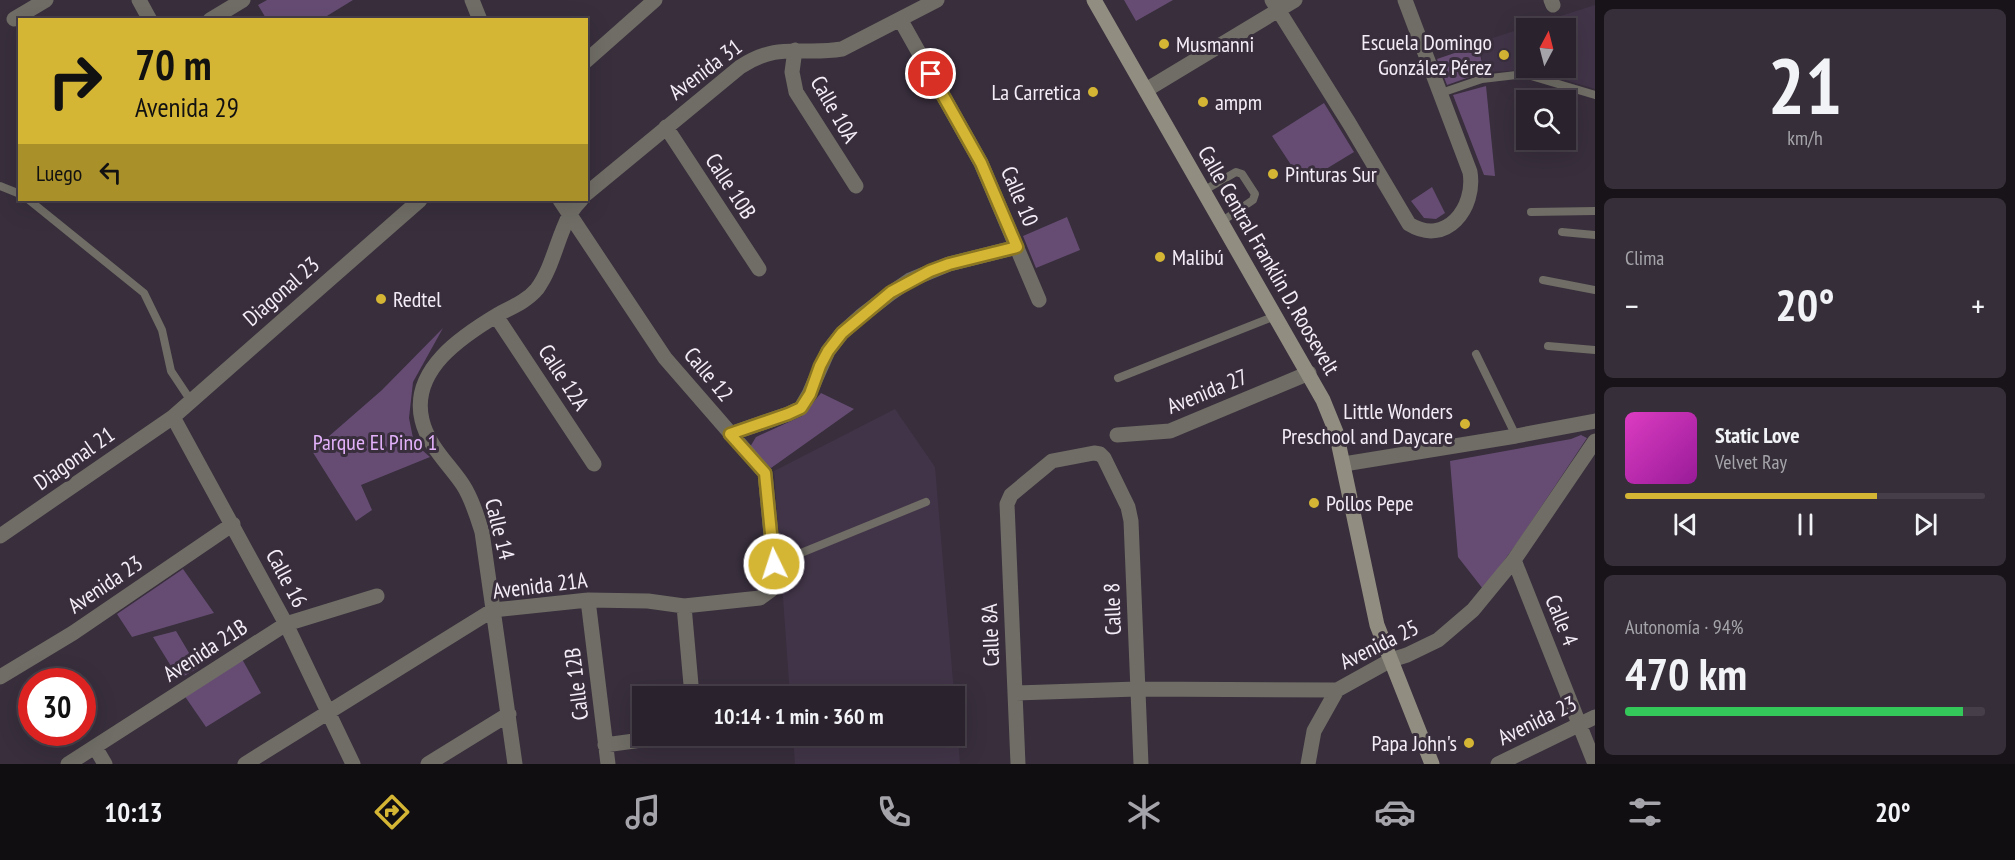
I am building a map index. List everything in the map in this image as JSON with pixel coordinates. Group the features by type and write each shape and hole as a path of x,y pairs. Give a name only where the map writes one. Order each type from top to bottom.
{"main road":[{"name":"Calle Central Franklin D. Roosevelt","path":"1094,0 1309,373 1336,432 1377,625 1432,764"}],"street":[{"path":"14,19 46,0"},
{"path":"139,0 149,18"},
{"path":"213,18 243,0"},
{"path":"471,0 479,18"},
{"path":"588,58 656,0"},
{"name":"Avenida 31","path":"588,192 753,58 776,51 842,50 937,0"},
{"path":"1146,90 1275,5 1295,0"},
{"path":"1275,5 1409,224 1429,233 1442,230 1455,221 1470,198 1472,185 1470,172 1406,0"},
{"name":"Calle 10","path":"900,19 981,163 1039,300"},
{"name":"Calle 10A","path":"795,50 792,80 796,92 856,186"},
{"name":"Calle 10B","path":"666,127 759,269"},
{"name":"Diagonal 23","path":"173,417 419,201"},
{"name":"Calle 12","path":"561,201 665,358 765,473 775,576 771,590"},
{"path":"496,316 527,298 537,288 554,255 570,215 580,201"},
{"path":"730,434 801,408 810,394 828,351 842,333 891,292 920,276 949,264 1017,247"},
{"name":"Calle 14","path":"496,316 450,349 435,363 427,376 420,404 425,432 464,486 475,509 482,532 515,764"},
{"name":"Calle 12A","path":"496,316 594,464"},
{"name":"Avenida 27","path":"1117,435 1170,431 1309,373"},
{"name":"Calle 16","path":"173,417 286,624 353,764"},
{"name":"Diagonal 21","path":"0,537 173,417"},
{"path":"1344,464 1595,421"},
{"name":"Avenida 25","path":"1015,693 1137,689 1336,690 1391,660 1438,640 1473,610 1514,560 1594,444"},
{"name":"Calle 8","path":"1007,504 1011,495 1052,461 1094,453 1104,458 1128,507 1131,521 1141,764"},
{"name":"Calle 8A","path":"1007,504 1018,764"},
{"name":"Avenida 23","path":"0,678 73,633 232,525"},
{"name":"Calle 4","path":"1514,560 1594,764"},
{"name":"Avenida 21A","path":"245,764 493,610 588,600 648,601 684,606 760,598 771,590"},
{"name":"Avenida 21B","path":"68,764 286,624 376,596"},
{"name":"Calle 12B","path":"588,600 608,764"},
{"path":"684,606 691,686"},
{"path":"1308,764 1314,730 1336,690"},
{"path":"428,764 509,714"},
{"name":"Avenida 23","path":"1498,764 1595,717"},
{"path":"605,745 632,741"},
{"path":"95,747 105,764"}],"lane":[{"path":"1441,93 1482,79 1526,74 1595,95"},
{"path":"1203,191 1239,172 1255,194 1253,200 1221,222"},
{"path":"0,186 18,193"},
{"path":"30,201 144,293 162,330 171,371 190,401"},
{"path":"1531,212 1595,211"},
{"path":"1562,232 1595,234"},
{"path":"1543,280 1595,290"},
{"path":"1118,378 1275,316"},
{"path":"1548,346 1595,350"},
{"path":"1476,354 1516,436"},
{"path":"774,564 926,502"}],"shaded area":[{"name":"Escuela Domingo González Pérez","path":"1595,5 1595,89 1559,78 1576,78 1576,18 1555,18"},
{"name":"Escuela Domingo González Pérez","path":"1516,30 1516,70 1486,72 1477,43"},
{"path":"895,409 935,467 953,686 789,686 774,471"},
{"path":"794,746 958,746 960,764 795,764"}],"green space":[{"path":"267,0 353,0 324,18 266,18 258,5"},
{"path":"1124,0 1173,0 1136,21"},
{"path":"1478,45 1484,72 1447,85 1437,59"},
{"path":"1486,86 1495,176 1484,175 1453,95"},
{"path":"1324,103 1354,152 1303,183 1272,136"},
{"path":"1432,187 1445,213 1436,219 1424,218 1411,201"},
{"path":"1067,217 1080,250 1036,268 1023,236"},
{"name":"Parque El Pino 1","path":"443,328 413,382 409,418 414,443 430,457 361,485 372,510 356,521 312,451 382,390"},
{"path":"821,393 854,409 771,468 750,447 756,437 802,416"},
{"path":"1581,435 1587,438 1517,543 1483,589 1458,557 1450,461 1571,439"},
{"path":"183,569 214,613 132,637 117,614"},
{"path":"176,631 198,668 179,679 153,637"},
{"path":"242,659 261,693 206,727 184,695"}],"place":[{"name":"Musmanni","path":"1164,44"},
{"name":"Escuela Domingo González Pérez","path":"1504,55"},
{"name":"La Carretica","path":"1093,92"},
{"name":"ampm","path":"1203,102"},
{"name":"Pinturas Sur","path":"1273,174"},
{"name":"Malibú","path":"1160,257"},
{"name":"Redtel","path":"381,299"},
{"name":"Little Wonders Preschool and Daycare","path":"1465,424"},
{"name":"Pollos Pepe","path":"1314,503"},
{"name":"Papa John's","path":"1469,743"}],"route":[{"path":"774,564 765,473 730,434 801,408 810,394 828,351 842,333 891,292 910,280 949,264 1017,247 981,163 931,74"}]}
